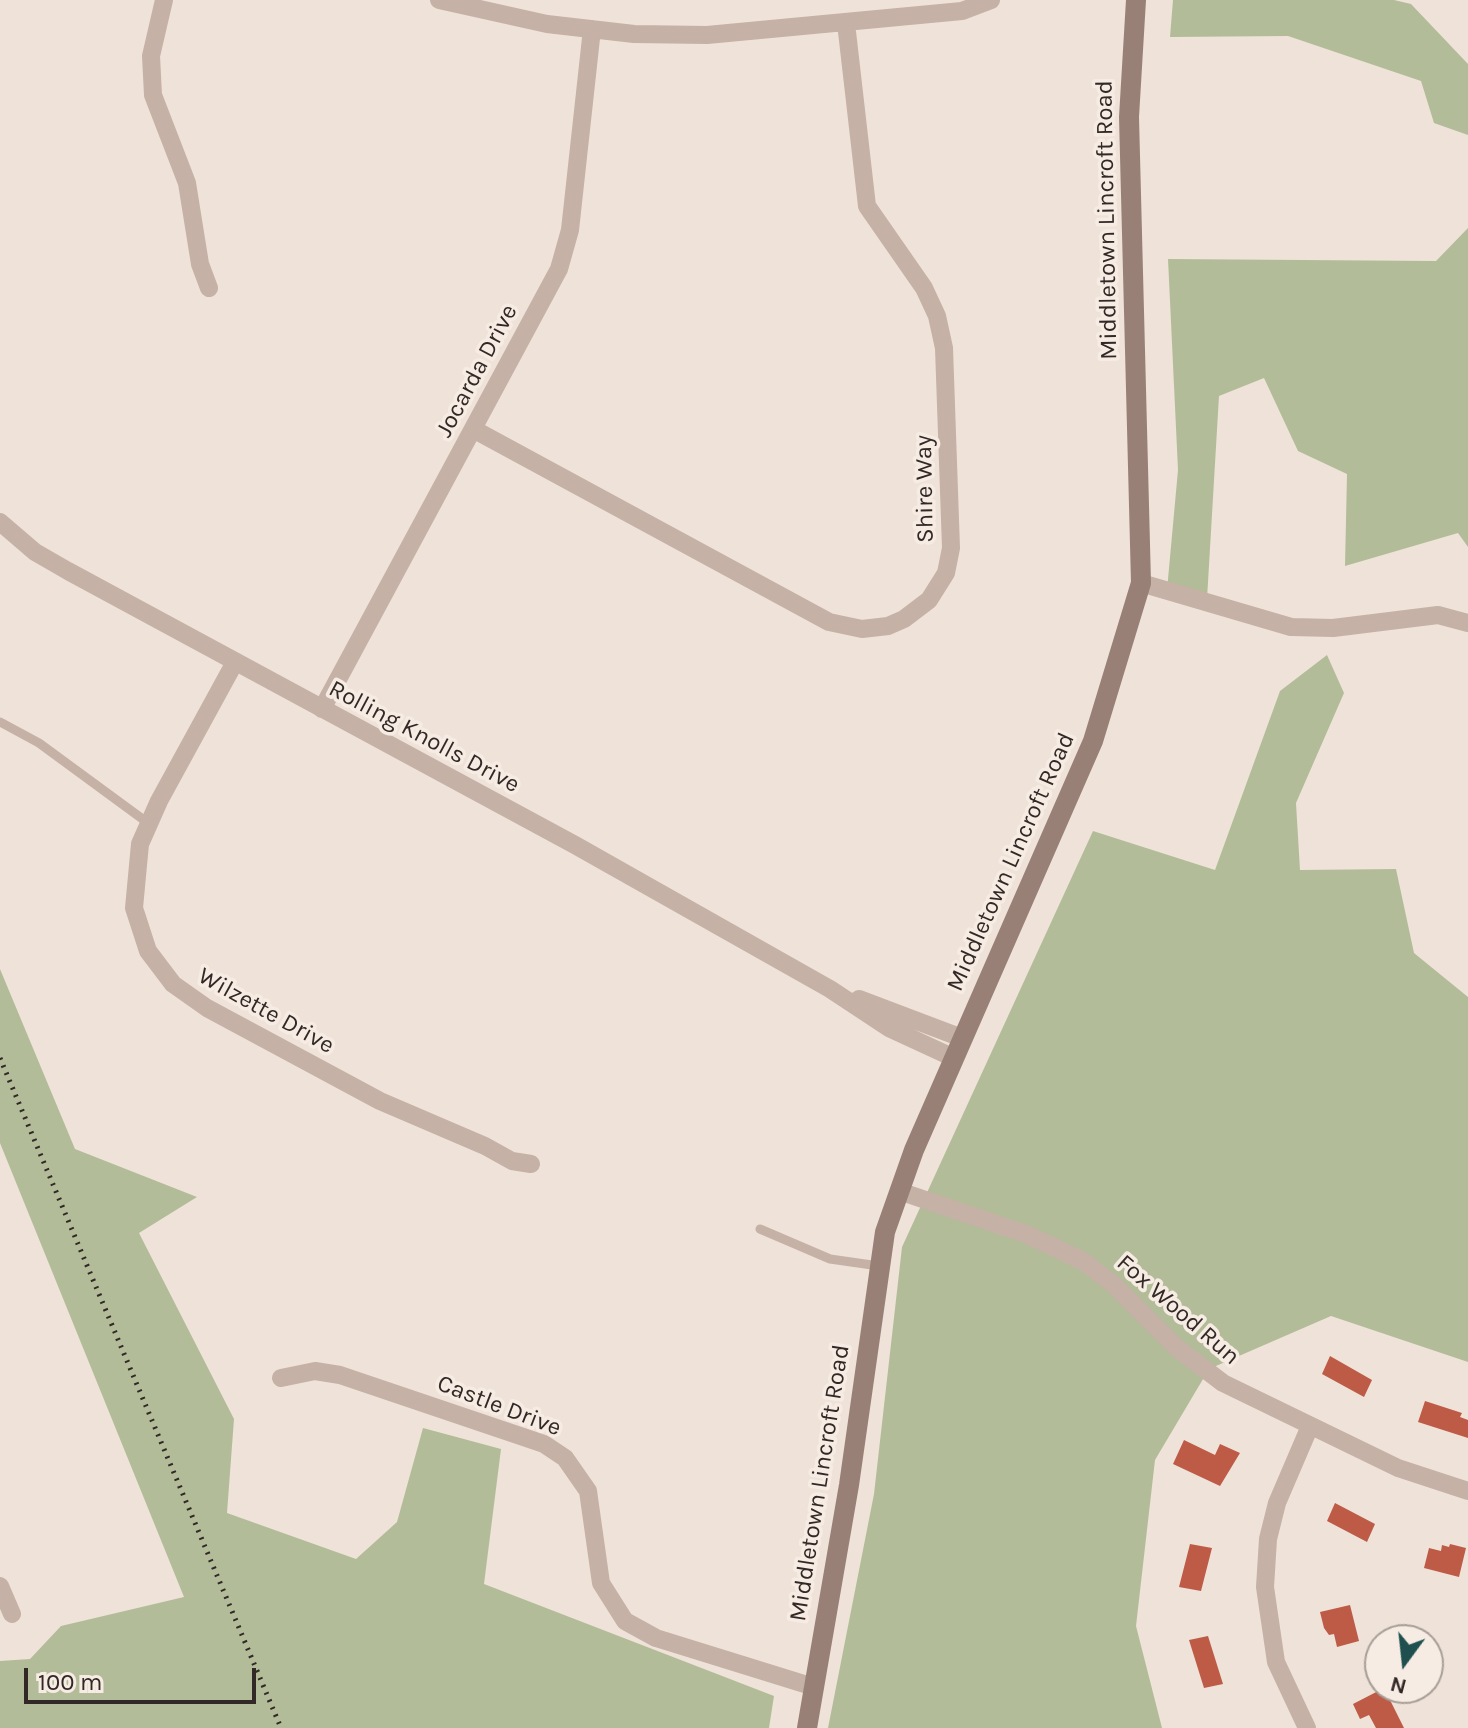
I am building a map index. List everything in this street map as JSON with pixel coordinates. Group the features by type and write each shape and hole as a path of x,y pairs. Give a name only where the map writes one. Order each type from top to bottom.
{"main road":[{"name":"Middletown Lincroft Road","path":"807,1728 849,1485 885,1232 958,1048 1093,741 1141,583 1129,117 1136,0"}],"street":[{"path":"164,0 151,56 153,95 187,183 200,264 209,288"},
{"path":"439,0 489,13 592,29 707,35 962,11 991,0"},
{"name":"Shire Way","path":"473,429 829,622 862,629 888,626 904,619 929,600 946,573 951,548 944,348 937,316 924,288 867,206 846,23"},
{"name":"Jocarda Drive","path":"322,709 565,252 574,201 592,29"},
{"name":"Rolling Knolls Drive","path":"0,522 46,558 830,989 958,1048"},
{"path":"1141,583 1291,627 1333,628 1438,615 1468,623"},
{"name":"Wilzette Drive","path":"235,662 148,823 137,863 136,918 148,951 182,993 380,1101 485,1146 512,1161 531,1164"},
{"name":"Fox Wood Run","path":"899,1191 1026,1234 1083,1261 1114,1285 1205,1372 1398,1468 1468,1491"},
{"name":"Castle Drive","path":"281,1378 315,1371 340,1375 544,1444 565,1458 588,1491 601,1583 625,1621 656,1638 814,1687"},
{"path":"1307,1728 1276,1662 1265,1587 1268,1539 1277,1503 1310,1426"},
{"path":"0,1586 12,1614"}],"lane":[{"path":"0,722 39,743 148,823"},
{"path":"760,1229 830,1259 879,1266"}],"green space":[{"path":"1173,0 1394,0 1411,4 1468,64 1468,135 1434,123 1421,81 1288,36 1170,37"},
{"path":"1468,228 1468,547 1458,533 1345,566 1347,474 1298,451 1264,378 1219,396 1207,599 1167,590 1178,470 1168,259 1436,261"},
{"path":"1327,655 1344,693 1296,803 1300,870 1396,869 1414,953 1468,997 1468,1362 1331,1316 1209,1369 1155,1460 1136,1626 1162,1728 828,1728 874,1494 902,1247 1093,831 1215,870 1280,691"},
{"path":"0,969 75,1149 197,1197 139,1233 234,1419 227,1513 356,1559 397,1522 423,1428 501,1449 484,1584 774,1696 769,1728 0,1728 0,1661 30,1659 61,1626 184,1597 0,1143"}],"building":[{"path":"1330,1356 1372,1380 1364,1397 1322,1374"},
{"path":"1425,1401 1462,1413 1460,1417 1468,1420 1468,1438 1418,1422"},
{"path":"1184,1440 1215,1455 1220,1444 1240,1453 1220,1486 1173,1464"},
{"path":"1335,1503 1375,1524 1367,1542 1327,1521"},
{"path":"1190,1544 1212,1548 1201,1591 1179,1587"},
{"path":"1450,1544 1466,1548 1459,1577 1424,1568 1429,1548 1441,1551 1442,1545 1449,1547"},
{"path":"1350,1605 1359,1641 1337,1647 1334,1634 1329,1635 1324,1628 1320,1612"},
{"path":"1208,1636 1223,1684 1204,1688 1189,1640"},
{"path":"1364,1698 1364,1704 1392,1704 1404,1728 1376,1728 1369,1715 1360,1719 1353,1704"}],"railway":[{"path":"0,1058 281,1728"}]}
